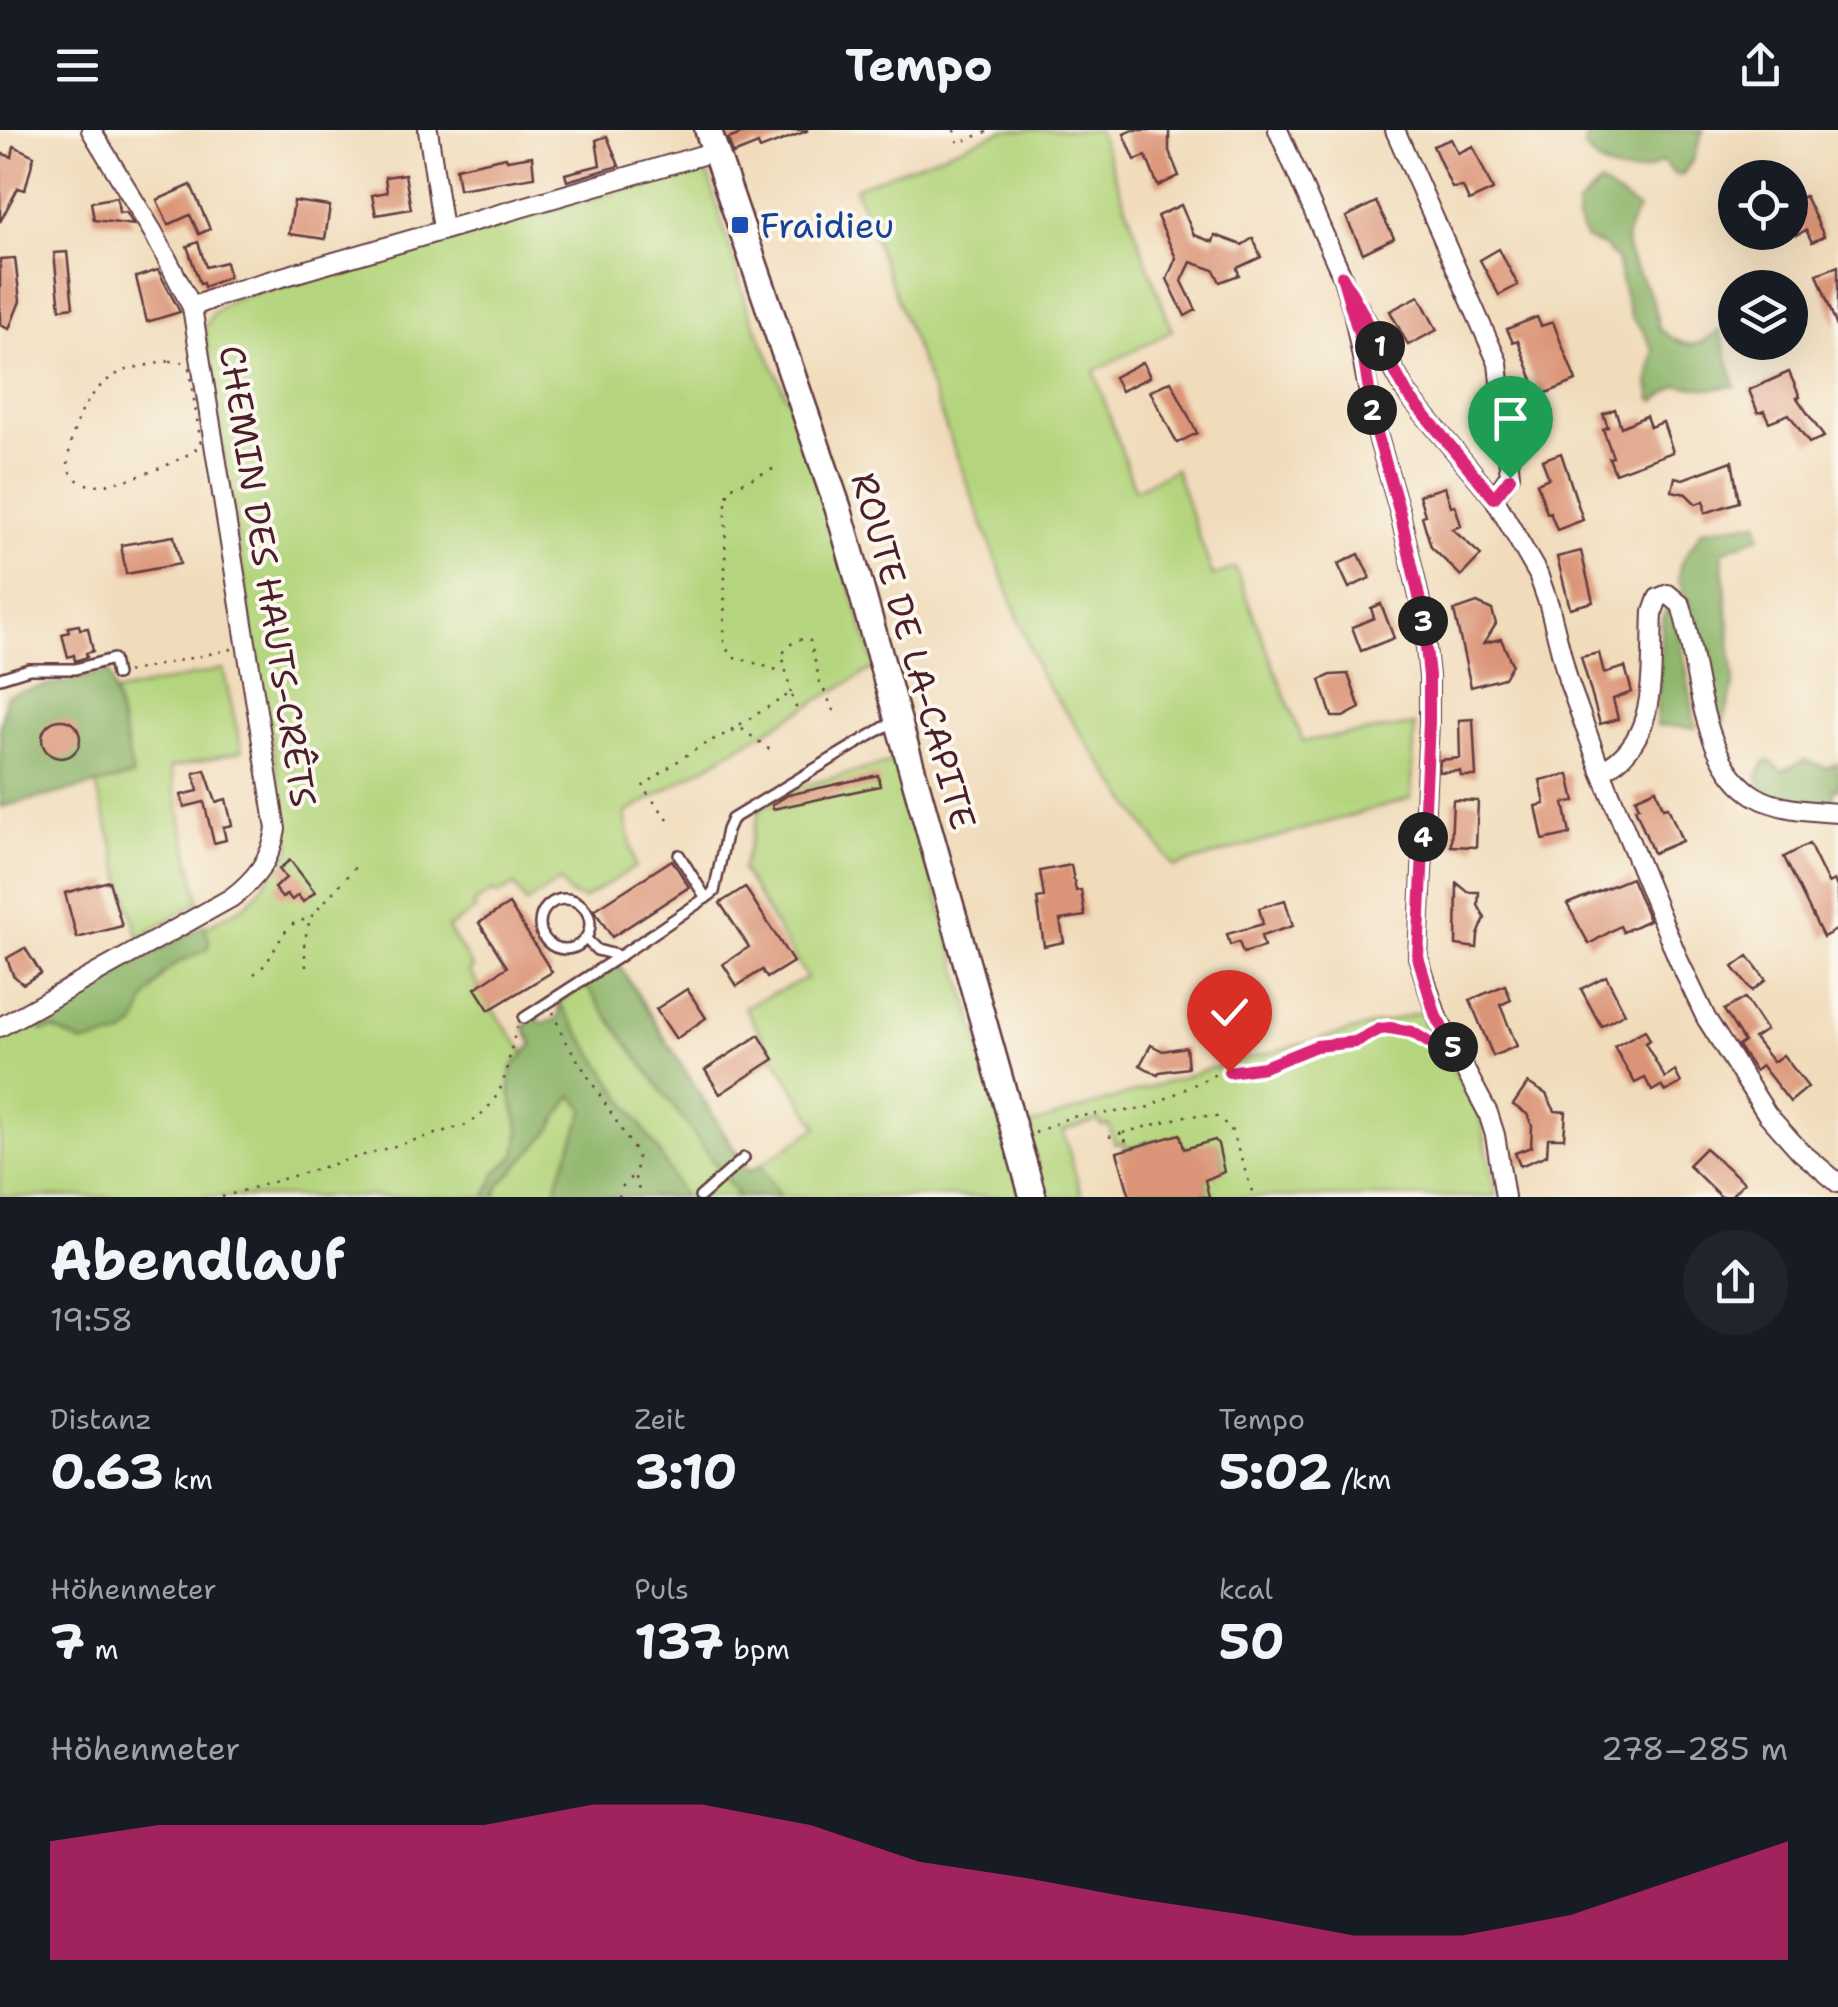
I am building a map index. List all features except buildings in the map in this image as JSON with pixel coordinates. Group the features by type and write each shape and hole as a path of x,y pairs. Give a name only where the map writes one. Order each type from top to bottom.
{"street":[{"name":"CHEMIN DES HAUTS-CRÊTS","path":"0,1027 207,914 244,889 266,862 276,816 192,307 153,232 91,130"},
{"path":"428,130 444,229"},
{"path":"1278,130 1342,276 1408,395 1494,498 1542,585 1568,680 1601,770 1706,1018 1767,1114 1800,1151 1838,1183"},
{"path":"1395,130 1498,363 1510,475 1494,498"},
{"path":"192,307 712,140"},
{"name":"ROUTE DE LA-CAPITE","path":"712,140 838,508 1033,1197"},
{"path":"1342,276 1360,338 1376,430 1422,610 1429,722 1418,957 1436,1017 1488,1113 1505,1197"},
{"path":"1601,770 1626,756 1644,724 1654,605 1658,598 1668,594 1681,605 1708,724 1726,768 1760,798 1787,807 1838,812"}],"lane":[{"path":"0,678 29,668 74,669 113,659 116,675"},
{"path":"524,1018 714,892 728,826 737,814 899,719"},
{"path":"679,854 706,898"},
{"path":"560,900 580,904 590,919 586,939 571,949 552,946 540,929 544,911 560,900"},
{"path":"586,939 597,950 620,956"},
{"path":"700,1197 744,1158"}],"path":[{"path":"954,130 958,143 992,130"},
{"path":"170,361 182,362 189,368 201,446 176,463 101,484 82,484 68,468 74,432 95,392 120,373 170,361"},
{"path":"773,470 730,488 728,493 724,644 731,656 784,672"},
{"path":"798,713 782,654 801,638 810,641 820,682 835,713"},
{"path":"116,675 248,645"},
{"path":"668,819 642,787 791,693"},
{"path":"726,734 746,731 774,752"},
{"path":"254,974 266,964 284,933 310,917 358,865"},
{"path":"306,967 304,943 310,917"},
{"path":"549,1002 562,1036 638,1156 635,1185 642,1197"},
{"path":"222,1197 469,1124 500,1093 515,1032 524,1018"},
{"path":"1019,1138 1070,1117 1150,1107 1214,1075 1264,1067 1316,1046 1362,1040 1384,1028 1412,1032 1463,1064"},
{"path":"1109,1137 1188,1114 1218,1117 1231,1129 1254,1197"},
{"path":"1123,1133 1128,1148"},
{"path":"619,1197 622,1187 637,1172"}],"green space":[{"path":"1004,130 1098,130 1172,331 1094,371 1135,490 1175,469 1213,576 1235,568 1303,741 1415,725 1411,798 1174,867 1040,675 855,188"},
{"path":"1589,130 1703,130 1693,160 1682,175 1674,174 1662,161 1630,173 1609,169 1584,146"},
{"path":"706,167 748,310 798,422 875,667 625,814 635,867 583,899 569,894 560,881 526,903 514,885 473,904 476,909 448,928 473,968 469,971 479,986 476,988 525,1053 533,1044 524,1027 535,1017 543,1024 559,1018 559,1002 619,965 749,1173 818,1127 744,1007 807,978 742,870 760,809 791,789 900,760 1022,1197 0,1197 0,1037 246,905 291,849 204,329 213,313 231,300"},
{"path":"1600,184 1639,209 1627,234 1627,245 1653,301 1659,329 1690,345 1718,331 1718,360 1728,360 1735,386 1711,389 1677,385 1656,401 1652,399 1649,383 1654,351 1630,316 1616,259 1605,247 1587,240 1577,220 1578,205"},
{"path":"1758,522 1760,536 1722,551 1734,684 1723,725 1719,727 1695,620 1678,578 1680,565 1702,530"},
{"path":"1673,609 1696,728 1656,725 1662,624 1666,610"},
{"path":"223,669 242,751 170,768 199,901 139,938 96,785 133,776 115,693"},
{"path":"109,671 133,776 0,807 0,726 7,695"},
{"path":"1805,760 1826,768 1838,763 1838,789 1834,788 1833,804 1763,793 1758,776 1763,764 1770,761 1782,771"},
{"path":"205,925 210,944 207,950 165,972 145,1001 136,1025 122,1036 83,1043 54,1029 42,1031 34,1018"},
{"path":"619,965 748,1172 760,1165 780,1197 739,1197 585,985"},
{"path":"559,1002 657,1149 683,1197 554,1197 585,1110 572,1095 550,1131 498,1187 495,1197 486,1197 497,1172 516,1155 520,1130 510,1092 511,1075 513,1066 533,1044 524,1027 535,1017 543,1024 559,1018"},
{"path":"1426,1011 1446,1057 1480,1115 1496,1197 1209,1197 1205,1180 1224,1166 1218,1144 1184,1149 1154,1141 1126,1149 1123,1142 1115,1144 1109,1125 1101,1126 1099,1120 1063,1131 1082,1197 1047,1197 1027,1126 1208,1069"}],"place":[{"name":"Fraidieu","path":"740,225"}],"route":[{"path":"1229,1072 1264,1067 1316,1046 1355,1042 1390,1028 1412,1032 1463,1064 1436,1017 1418,957 1429,722 1422,610 1376,430 1360,338 1342,276 1408,395 1494,498 1510,478"}]}
